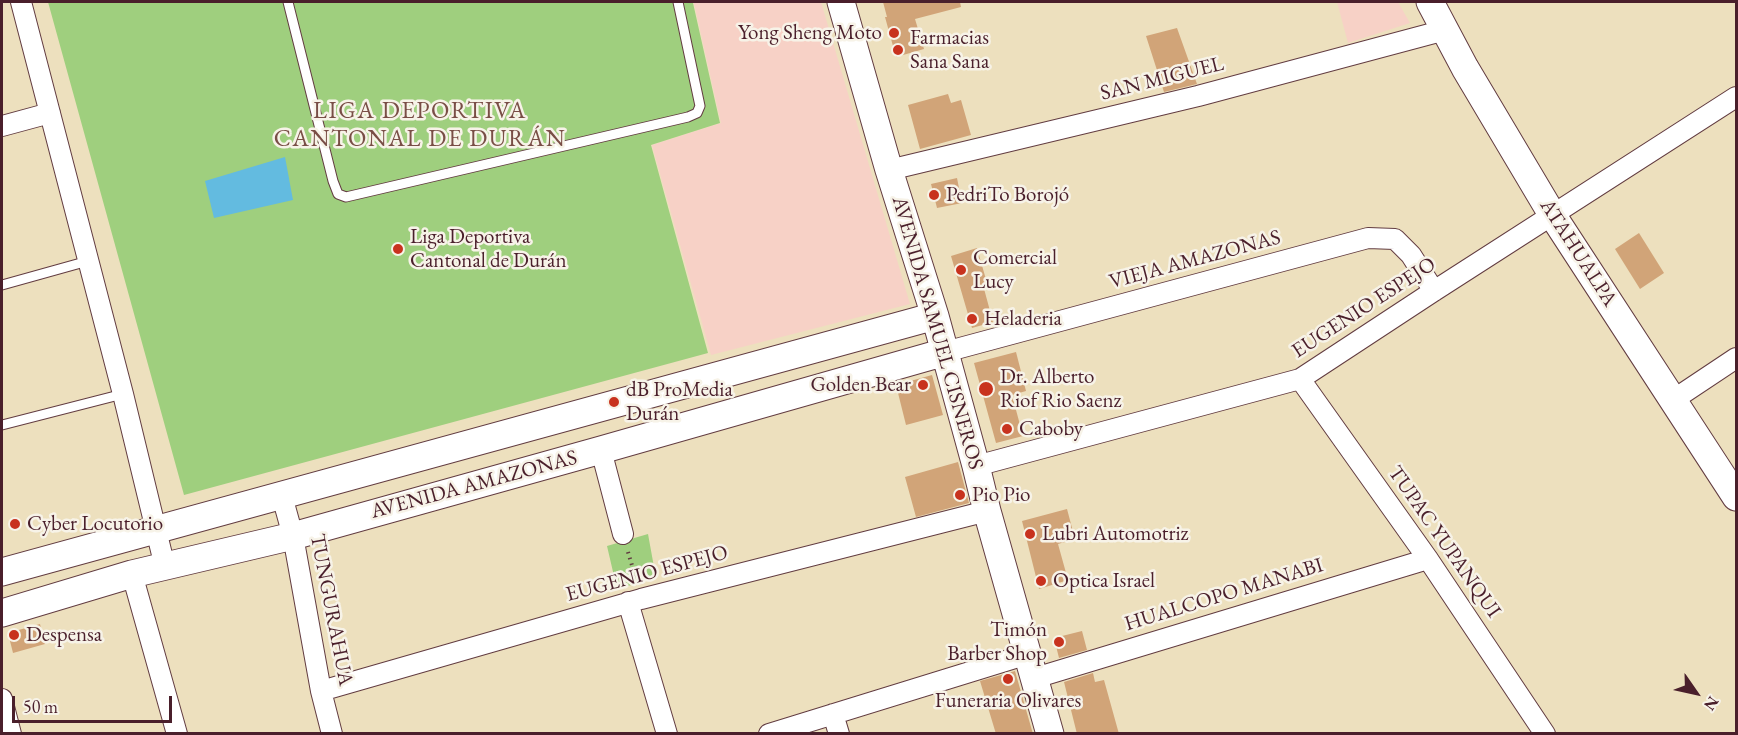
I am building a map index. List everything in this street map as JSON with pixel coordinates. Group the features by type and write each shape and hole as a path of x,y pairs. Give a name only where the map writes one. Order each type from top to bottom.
{"street":[{"path":"21,2 123,394 165,567"},
{"name":"AVENIDA SAMUEL CISNEROS","path":"841,2 889,170 935,316 1050,734"},
{"name":"ATAHUALPA","path":"1430,2 1553,216 1737,497"},
{"name":"SAN MIGUEL","path":"889,170 1198,96 1445,30"},
{"name":"EUGENIO ESPEJO","path":"976,466 1300,379 1737,97"},
{"path":"2,126 50,113"},
{"name":"VIEJA AMAZONAS","path":"945,352 1368,238 1395,239 1411,255 1434,291"},
{"name":"AVENIDA AMAZONAS","path":"2,572 935,316"},
{"name":"AVENIDA AMAZONAS","path":"2,613 132,574 292,536 945,352"},
{"path":"1673,400 1737,358"},
{"name":"TUPAC YUPANQUI","path":"1300,379 1428,559 1545,734"},
{"path":"601,450 623,534"},
{"name":"TUNGURAHUA","path":"282,496 292,536 321,691 332,734"},
{"name":"EUGENIO ESPEJO","path":"321,691 634,601 987,511"},
{"name":"HUALCOPO MANABI","path":"769,734 833,714 1031,666 1428,559"},
{"path":"132,574 177,734"},
{"path":"634,601 667,734"},
{"path":"2,699 11,734"},
{"path":"833,714 838,734"}],"lane":[{"path":"288,2 333,181 338,194 346,197 697,113 699,106 678,2"},
{"path":"2,285 88,261"},
{"path":"2,425 123,394"}],"path":[{"path":"623,534 634,601"}],"shaded area":[{"path":"821,2 910,304 711,355 652,145 721,123 694,3"},
{"path":"1337,2 1398,2 1410,23 1348,43"}],"green space":[{"name":"Liga Deportiva Cantonal de Durán","path":"48,2 698,2 693,3 720,123 651,145 708,353 184,495"},
{"path":"648,534 656,578 617,589 607,546"}],"water":[{"path":"285,157 293,200 214,218 205,181"}],"building":[{"path":"883,2 960,2 961,7 915,19 924,49 896,57"},
{"path":"1177,28 1197,84 1164,92 1146,36"},
{"path":"948,94 951,103 961,100 971,135 920,149 908,105"},
{"path":"957,178 962,203 937,208 931,184"},
{"path":"1639,233 1664,273 1640,289 1615,249"},
{"path":"977,248 987,283 983,285 993,322 972,328 951,256"},
{"path":"1016,352 1026,391 1012,395 1023,436 996,443 974,363"},
{"path":"932,375 943,415 906,425 896,385"},
{"path":"958,462 969,503 916,517 905,477"},
{"path":"1067,509 1075,539 1058,544 1068,580 1039,589 1022,521"},
{"path":"40,624 45,644 13,653 8,633"},
{"path":"1082,631 1087,650 1059,658 1054,638"},
{"path":"1015,671 1033,734 996,734 980,681"},
{"path":"1093,673 1095,682 1104,680 1119,734 1077,734 1064,682"}],"place":[{"name":"Yong Sheng Moto","path":"894,33"},
{"name":"Farmacias Sana Sana","path":"898,50"},
{"name":"PedriTo Borojó","path":"934,195"},
{"name":"Liga Deportiva Cantonal de Durán","path":"398,249"},
{"name":"Comercial Lucy","path":"961,270"},
{"name":"Heladeria","path":"972,319"},
{"name":"Golden Bear","path":"923,385"},
{"name":"Dr. Alberto Riof Rio Saenz","path":"986,389"},
{"name":"dB ProMedia Durán","path":"614,402"},
{"name":"Caboby","path":"1007,429"},
{"name":"Pio Pio","path":"960,495"},
{"name":"Cyber Locutorio","path":"15,524"},
{"name":"Lubri Automotriz","path":"1030,534"},
{"name":"Optica Israel","path":"1041,581"},
{"name":"Despensa","path":"14,635"},
{"name":"Timón Barber Shop","path":"1059,642"},
{"name":"Funeraria Olivares","path":"1008,679"}],"district":[{"name":"LIGA DEPORTIVA CANTONAL DE DURÁN","path":"420,125"}]}
